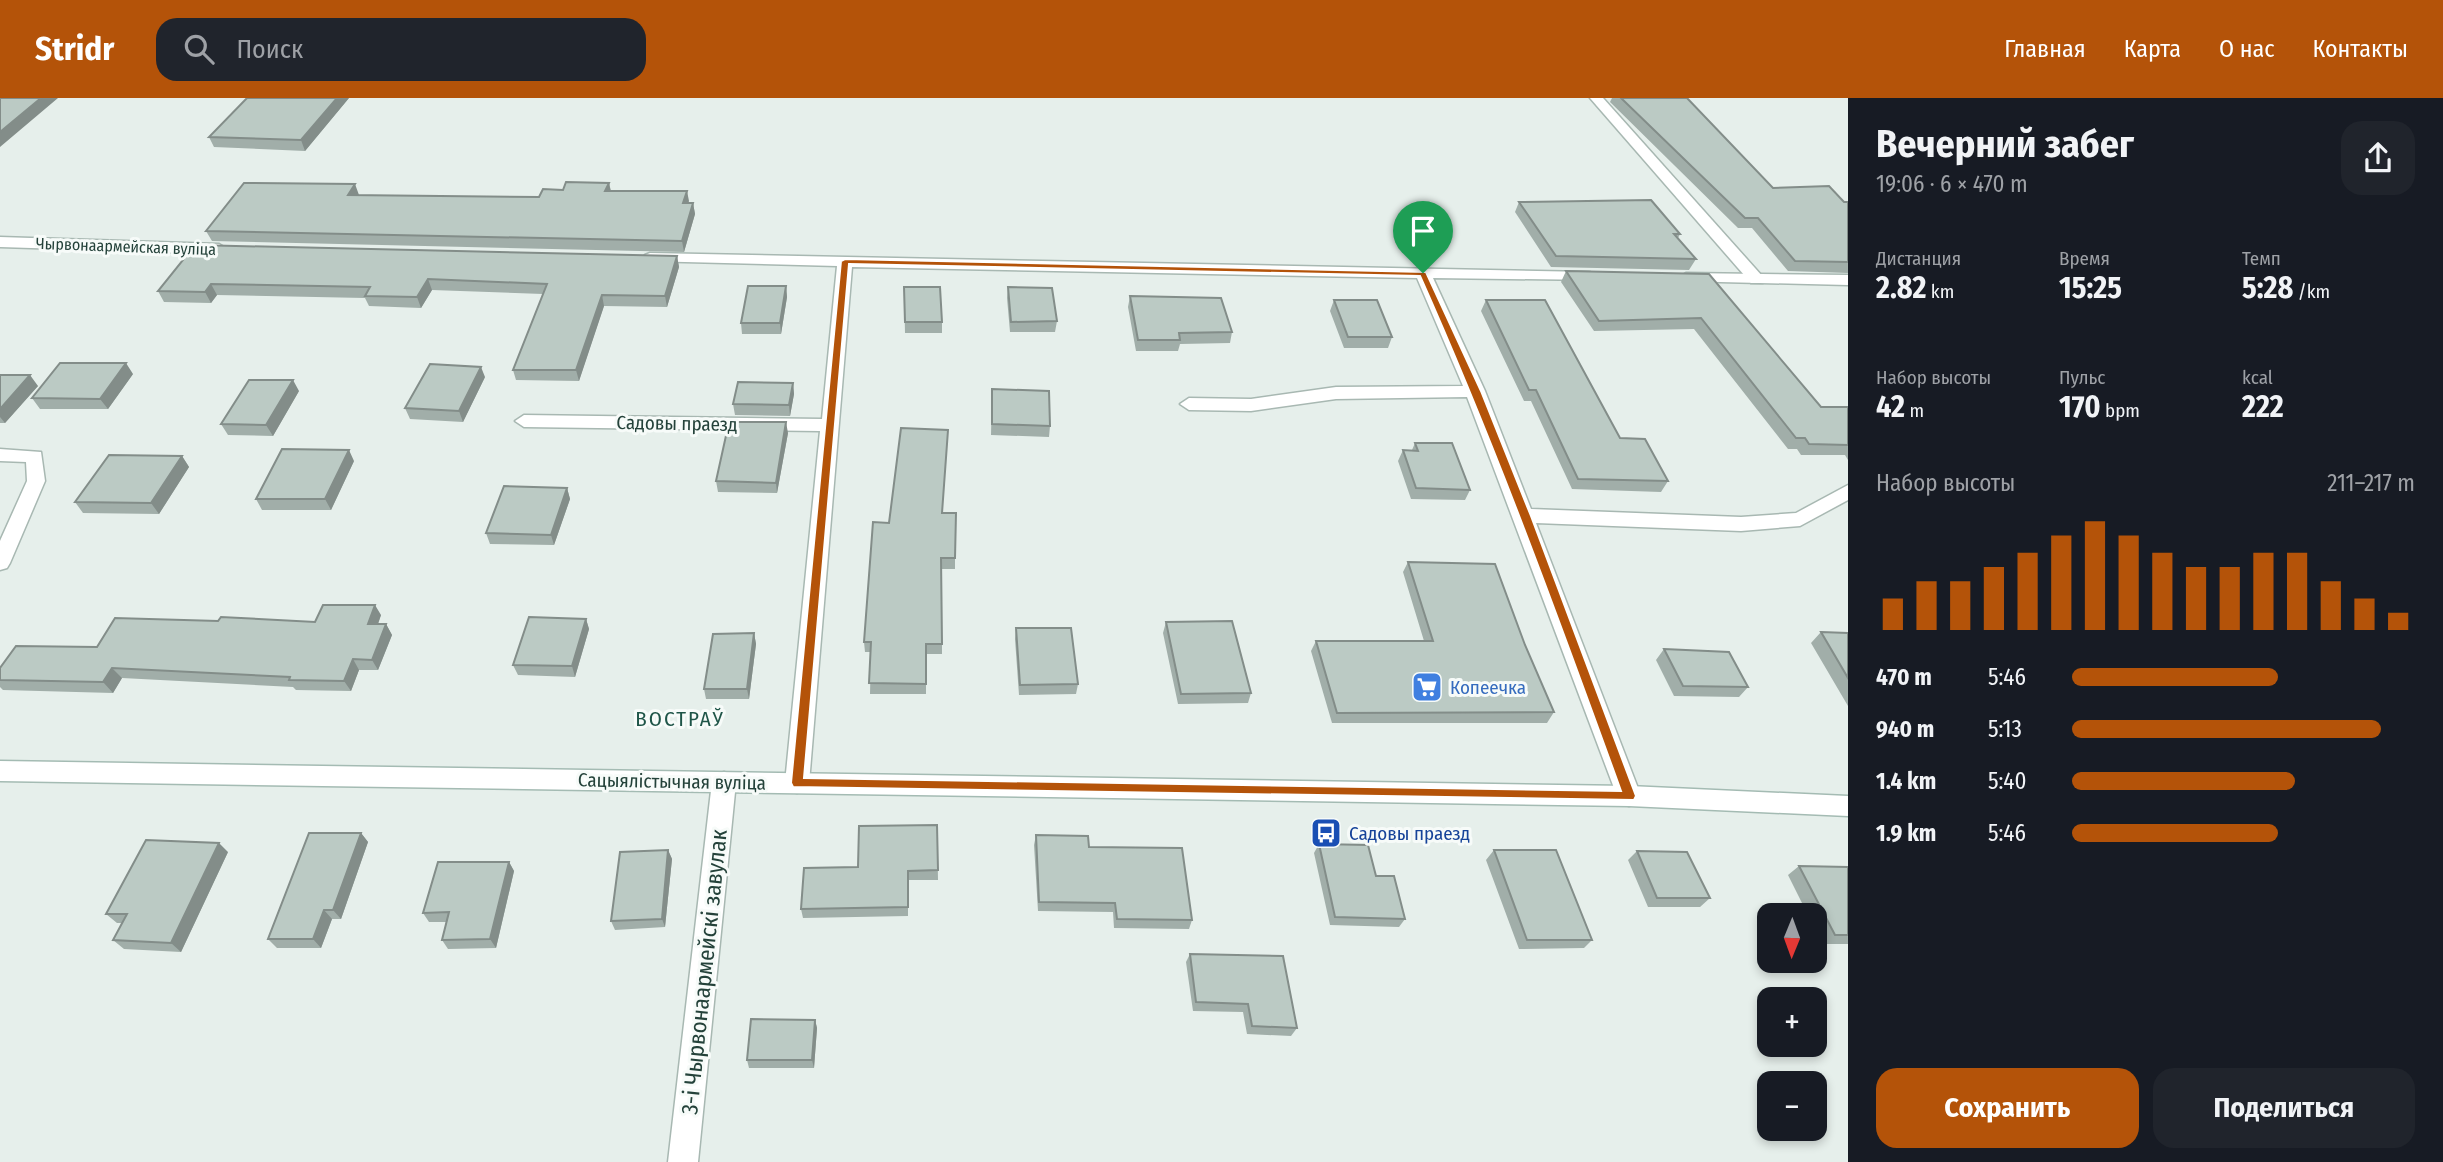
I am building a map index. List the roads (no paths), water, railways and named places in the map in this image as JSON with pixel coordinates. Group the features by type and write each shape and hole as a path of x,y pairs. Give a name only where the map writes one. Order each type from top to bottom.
{"street":[{"path":"1596,98 1757,280"},
{"name":"Чырвонаармейская вуліца","path":"0,242 237,249"},
{"path":"638,258 1604,277"},
{"path":"797,783 845,261"},
{"path":"1423,273 1476,391 1526,516 1629,796"},
{"path":"1674,278 1848,280"},
{"path":"1189,404 1251,405 1336,393 1476,391"},
{"name":"Садовы праезд","path":"524,421 830,425"},
{"path":"0,455 34,456 36,481 0,563"},
{"path":"1526,516 1773,523 1800,519 1848,492"},
{"name":"Сацыялістычная вуліца","path":"0,771 1629,796 1848,806"},
{"name":"3-і Чырвонаармейскі завулак","path":"683,1162 724,782"}],"place":[{"name":"Копеечка","path":"1427,687"},
{"name":"Садовы праезд","path":"1326,833"}],"district":[{"name":"ВОСТРАЎ","path":"680,719"}]}
